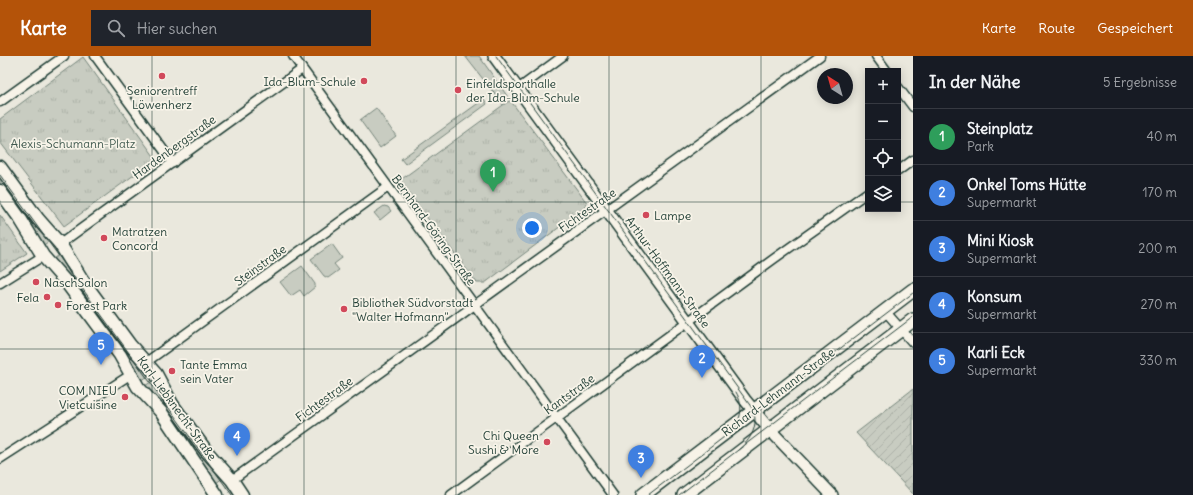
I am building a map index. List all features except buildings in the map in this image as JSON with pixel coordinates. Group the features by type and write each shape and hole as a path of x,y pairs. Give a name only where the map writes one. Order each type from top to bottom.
{"main road":[{"name":"Karl-Liebknecht-Straße","path":"0,167 38,219 60,244 83,281 145,362 156,374 172,404 207,452 232,480 242,495"},
{"name":"Karl-Liebknecht-Straße","path":"0,191 21,220 43,256 66,282 120,355 138,387 161,412 214,494"},
{"name":"Richard-Lehmann-Straße","path":"643,495 913,290"},
{"name":"Richard-Lehmann-Straße","path":"684,495 913,320"}],"street":[{"path":"0,102 64,56"},
{"path":"95,56 173,163"},
{"name":"Bernhard-Göring-Straße","path":"293,56 613,495"},
{"name":"Arthur-Hoffmann-Straße","path":"494,56 754,411 770,430 832,495"},
{"path":"518,89 563,56"},
{"name":"Fichtestraße","path":"232,480 820,56"},
{"path":"876,56 885,68"},
{"name":"Hardenbergstraße","path":"60,244 302,69"},
{"path":"901,91 913,107"},
{"path":"901,169 913,160"},
{"name":"Steinstraße","path":"145,362 388,187"},
{"name":"Kantstraße","path":"451,495 865,194"},
{"path":"0,283 43,256"},
{"path":"885,311 900,330 913,343"},
{"path":"0,459 130,375"}],"green space":[{"path":"465,56 479,56 510,100 504,106"},
{"name":"Alexis-Schumann-Platz","path":"83,57 156,159 64,226 0,142 0,119"},
{"path":"484,99 487,104 405,164 401,159"},
{"path":"510,100 587,203 585,208 485,283 477,283 399,181"},
{"path":"376,108 396,136 380,148 360,120"},
{"path":"0,172 53,238 40,248 0,186"},
{"path":"384,206 388,207 391,211 380,220 374,213"},
{"path":"0,215 27,253 0,271"},
{"path":"332,244 342,258 334,264 339,270 328,278 324,276 311,259"},
{"path":"63,252 148,376 141,381 50,262"},
{"path":"302,266 315,284 315,287 304,296 300,290 291,296 280,282"},
{"path":"152,381 188,431 226,476 213,485 145,386"},
{"path":"913,389 913,494 856,433"}],"tram line":[{"path":"496,56 752,408 755,426 747,442 738,450"},
{"path":"0,175 232,495"},
{"path":"648,495 913,293"},
{"path":"679,495 913,317"},
{"path":"728,434 739,420 741,409 736,392"}],"place":[{"name":"Seniorentreff Löwenherz","path":"162,76"},
{"name":"Ida-Blum-Schule","path":"364,81"},
{"name":"Einfeldsporthalle der Ida-Blum-Schule","path":"458,90"},
{"name":"Steinplatz","path":"493,192"},
{"name":"Lampe","path":"646,215"},
{"name":"Matratzen Concord","path":"104,238"},
{"name":"NaschSalon","path":"36,282"},
{"name":"Fela","path":"47,297"},
{"name":"Forest Park","path":"58,305"},
{"name":"Bibliothek Südvorstadt \"Walter Hofmann\"","path":"344,309"},
{"name":"Karli Eck","path":"101,365"},
{"name":"Tante Emma sein Vater","path":"172,371"},
{"name":"Onkel Toms Hütte","path":"702,378"},
{"name":"COM NIEU Vietcuisine","path":"125,397"},
{"name":"Chi Queen Sushi & More","path":"547,442"},
{"name":"Konsum","path":"237,456"},
{"name":"Mini Kiosk","path":"641,478"}]}
